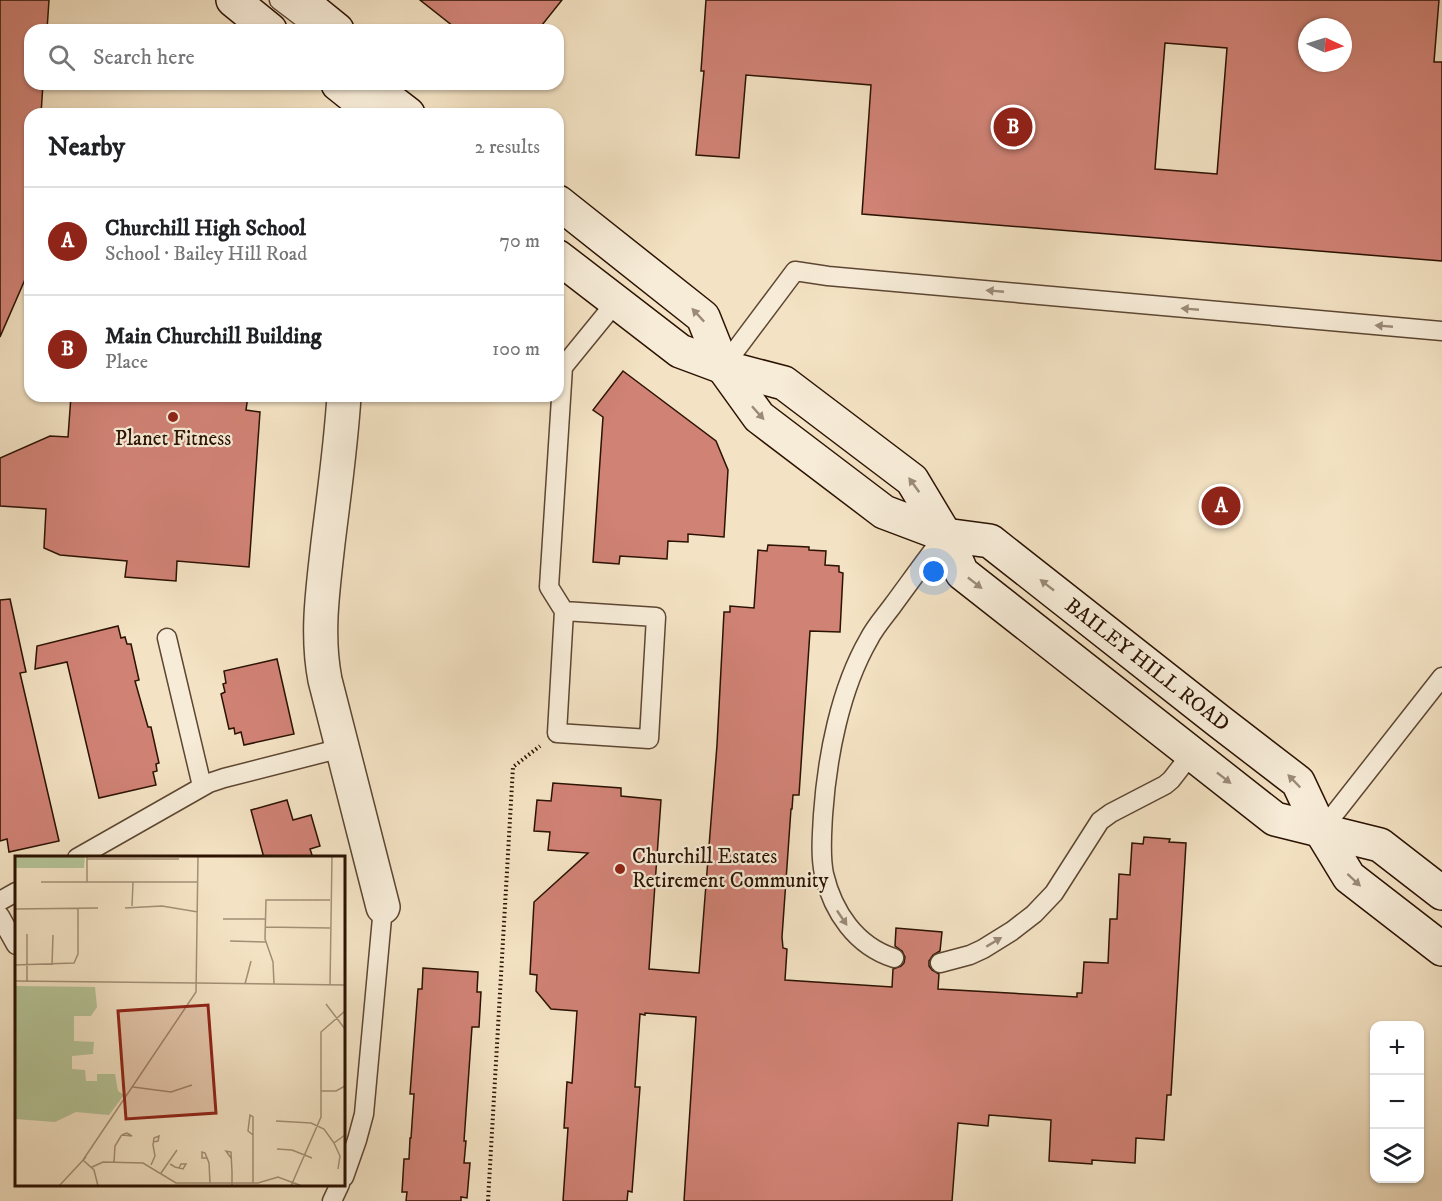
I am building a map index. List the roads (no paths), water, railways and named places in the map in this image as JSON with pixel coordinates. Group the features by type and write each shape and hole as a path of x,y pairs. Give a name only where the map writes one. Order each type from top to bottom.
{"main road":[{"path":"233,0 263,24"},
{"path":"346,90 353,96 393,98"},
{"name":"BAILEY HILL ROAD","path":"564,207 703,317 723,367 759,417 885,512 945,535 990,542 1298,782 1322,831 1349,877 1442,949"},
{"name":"BAILEY HILL ROAD","path":"564,262 680,351 723,367 784,383 912,480 945,535 962,573 1275,819 1380,845 1442,893"},
{"path":"344,402 321,602 322,667 383,907"}],"lane":[{"path":"279,0 305,20 319,15"},
{"path":"723,367 795,271 828,276 1441,333"},
{"path":"564,367 616,302"},
{"path":"561,402 549,587 564,611 557,733 649,739 656,617 564,611"},
{"path":"894,958 873,949 860,939 837,910 824,874 822,854 826,780 834,737 858,659 869,637 945,535"},
{"path":"167,638 202,786"},
{"path":"1322,831 1442,677"},
{"path":"80,856 202,786 224,777 342,748"},
{"path":"940,963 970,955 1012,931 1034,914 1054,893 1100,821 1165,785 1192,753"},
{"path":"0,901 15,893"},
{"path":"345,1174 363,1114 383,907"},
{"path":"0,916 15,943"},
{"path":"332,1201 340,1186"}],"place":[{"name":"Main Churchill Building","path":"1013,127"},
{"name":"Planet Fitness","path":"173,417"},
{"name":"Churchill High School","path":"1221,506"},
{"name":"Churchill Estates Retirement Community","path":"620,869"}]}
